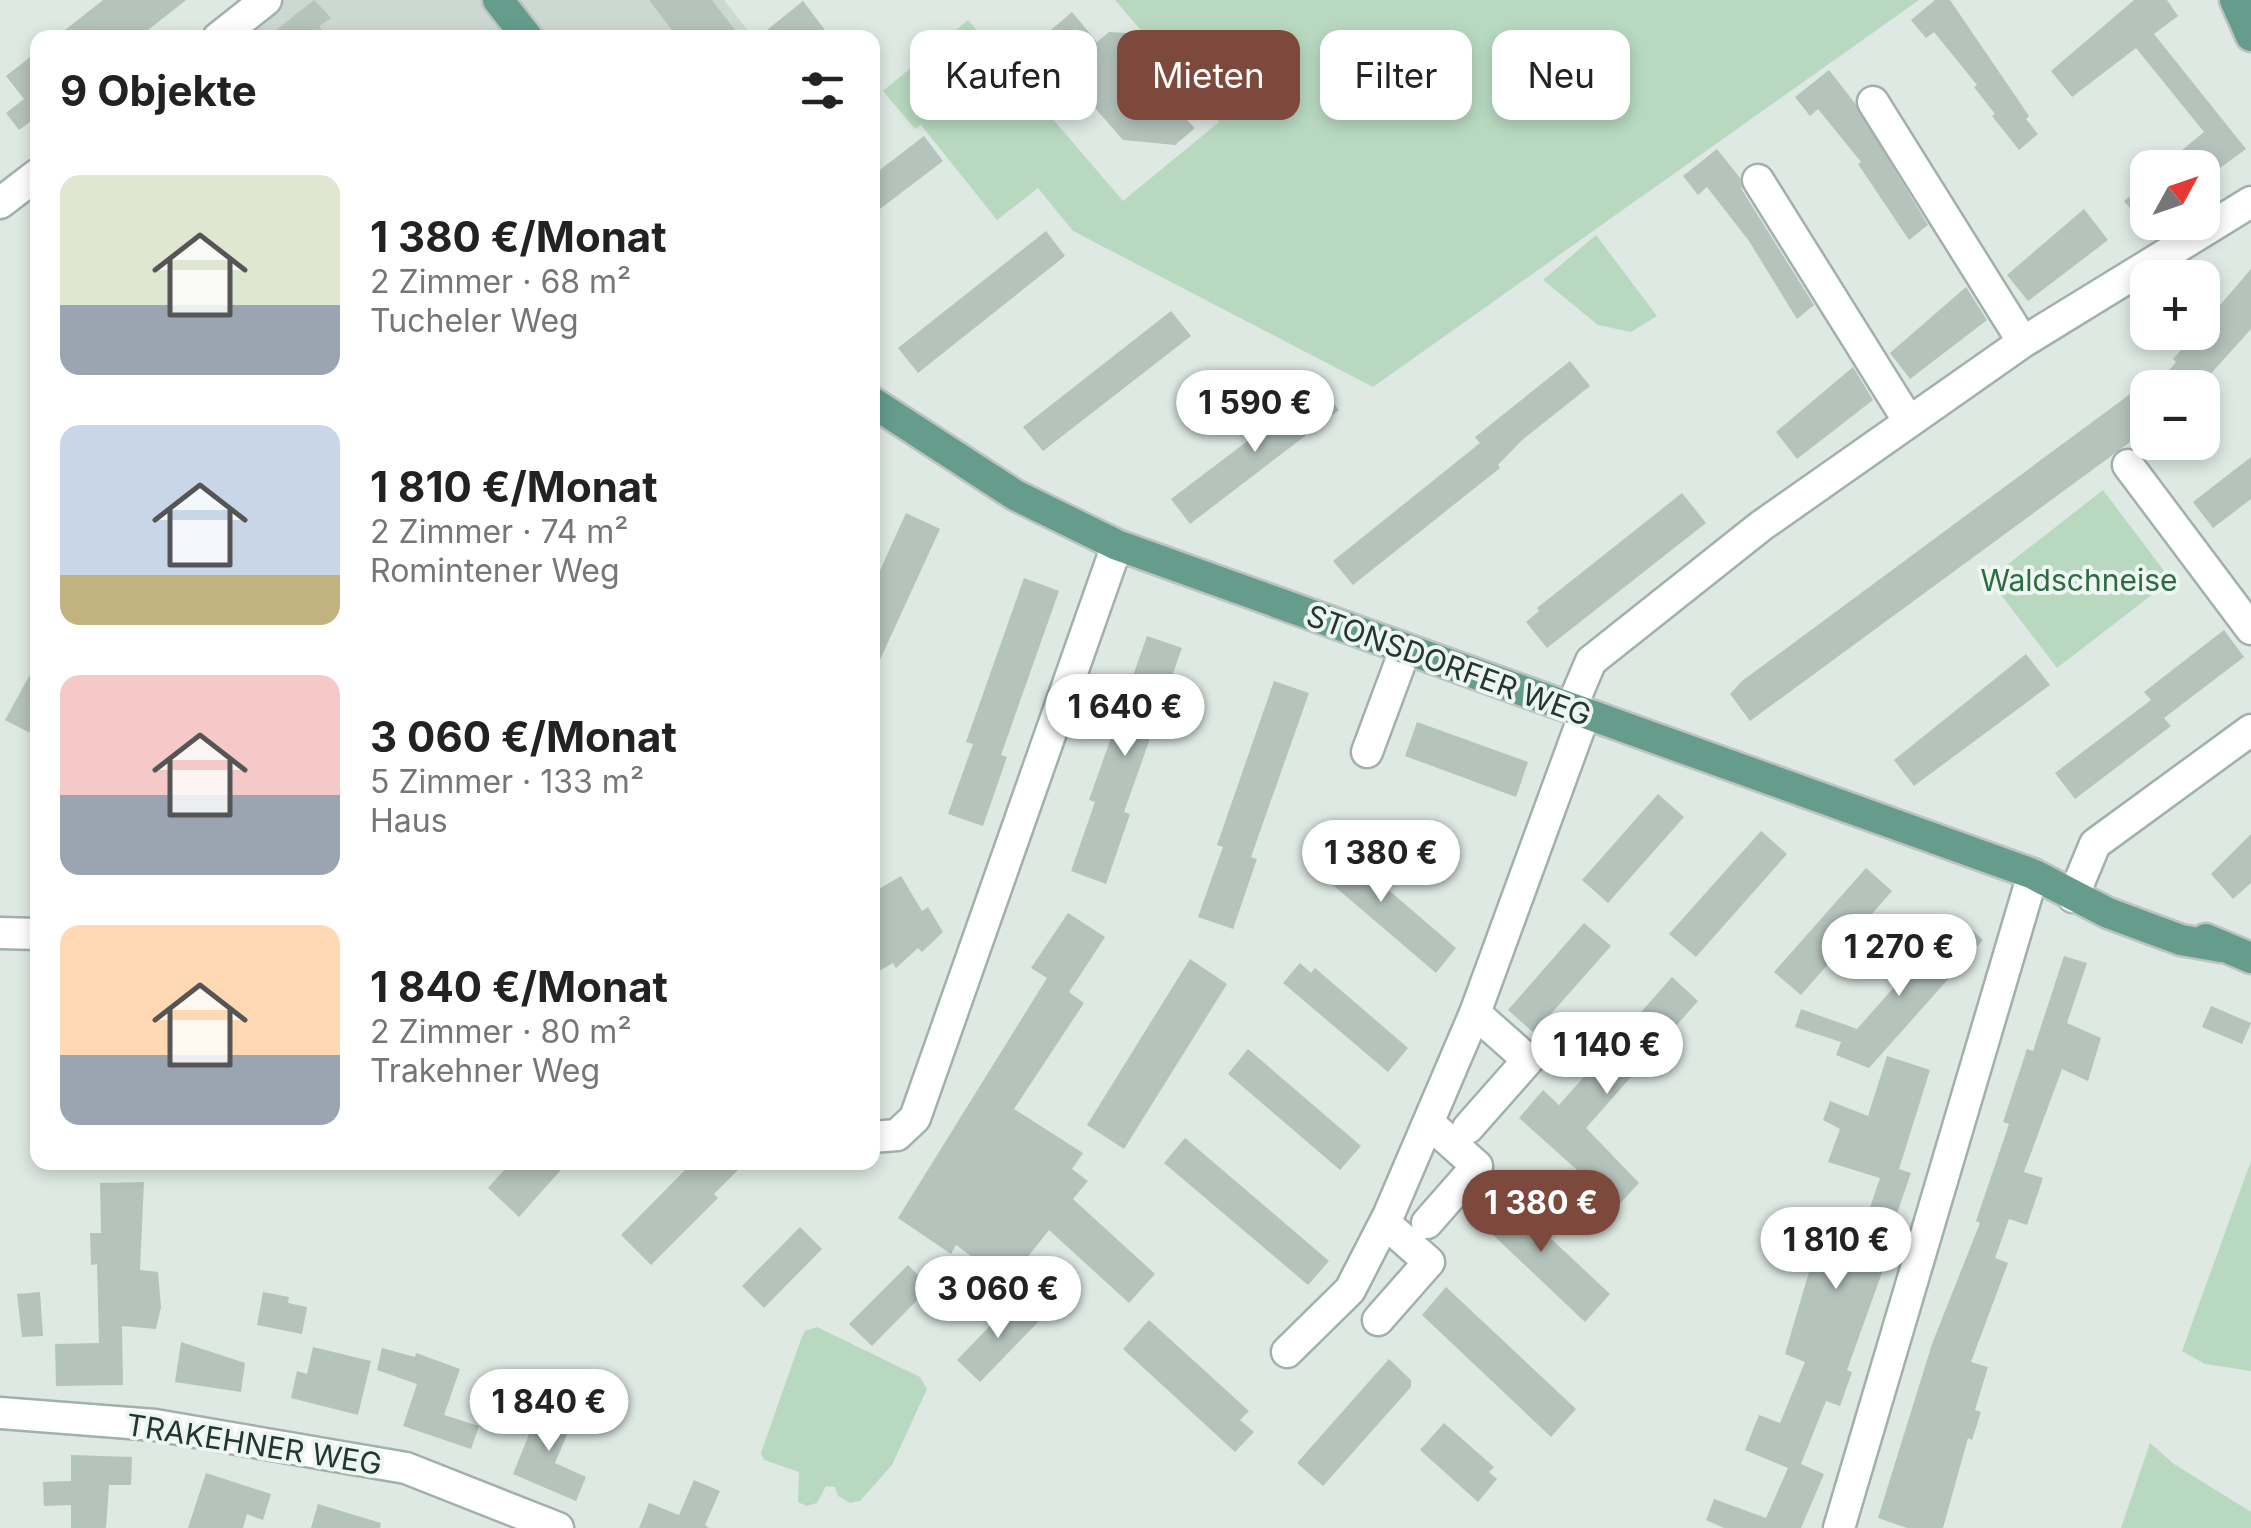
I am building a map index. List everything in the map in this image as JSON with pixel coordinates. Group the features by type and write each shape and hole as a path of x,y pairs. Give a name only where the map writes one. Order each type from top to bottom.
{"main road":[{"path":"498,0 522,30"},
{"path":"2235,0 2251,36"},
{"name":"STONSDORFER WEG","path":"880,407 1015,495 1117,545 2058,884 2181,940 2221,947 2251,958"}],"street":[{"path":"228,30 266,0"},
{"path":"1873,102 2023,342"},
{"path":"0,203 30,180"},
{"path":"1758,180 1908,420"},
{"path":"1287,1352 1344,1298 1385,1223 1430,1124 1475,1013 1594,658 1738,543 1908,420 2023,342 2251,202"},
{"path":"2128,465 2251,629"},
{"path":"880,1137 893,1137 915,1118 1117,545"},
{"path":"1367,752 1405,650"},
{"path":"1839,1528 2058,884 2098,842 2251,730"},
{"path":"0,933 30,934"},
{"path":"1468,1128 1528,1060 1475,1013"},
{"path":"1427,1223 1477,1166 1430,1124"},
{"path":"1378,1320 1429,1262 1385,1223"},
{"name":"TRAKEHNER WEG","path":"0,1413 155,1424 406,1468 558,1528"}],"shaded area":[{"path":"271,0 724,0 748,30 232,30"}],"green space":[{"path":"1115,0 1919,0 1373,387 1073,231 1038,188 997,220 921,125 915,129 883,91 910,68 910,120 1054,120 1123,201 1217,120 1300,120 1300,30 1141,30"},
{"path":"968,20 977,30 956,30"},
{"path":"1596,235 1657,316 1631,332 1598,325 1543,280"},
{"name":"Waldschneise","path":"2103,490 2171,580 2057,668 1989,579"},
{"path":"2251,1161 2251,1371 2205,1364 2182,1351"},
{"path":"817,1327 920,1377 927,1389 892,1465 860,1501 850,1503 838,1496 835,1487 826,1486 817,1503 806,1506 798,1502 799,1472 764,1460 761,1453 801,1339 805,1331"},
{"path":"2150,1443 2174,1464 2251,1512 2251,1528 2121,1528"}],"building":[{"path":"103,0 186,0 148,30 65,30"},
{"path":"314,0 331,18 319,26 322,30 276,30"},
{"path":"649,0 712,0 735,30 672,30"},
{"path":"1935,0 1950,0 2029,116 2026,119 2038,134 2019,150 1992,116 1995,114 1974,87 1977,85 1934,32 1926,38 1911,20"},
{"path":"2134,0 2167,0 2178,16 2154,34 2246,149 2220,168 2220,150 2182,150 2204,132 2136,48 2072,97 2051,71"},
{"path":"803,1 825,30 767,30"},
{"path":"1072,12 1087,30 1051,30"},
{"path":"1109,32 1117,32 1117,120 1187,120 1195,128 1175,145 1123,140 1097,110 1097,42"},
{"path":"30,57 30,122 19,130 6,113 24,99 6,76"},
{"path":"1829,70 1854,102 1928,225 1909,240 1858,164 1861,162 1818,109 1810,116 1795,97"},
{"path":"924,136 943,161 880,209 880,170"},
{"path":"1717,149 1740,178 1742,190 1814,305 1797,319 1749,241 1707,187 1698,195 1683,176"},
{"path":"2084,209 2108,240 2028,301 2007,275"},
{"path":"1046,231 1065,256 918,373 898,348"},
{"path":"2251,269 2251,329 2214,370 2169,370 2181,350 2220,350 2220,305"},
{"path":"1966,287 1987,320 1910,379 1890,353"},
{"path":"1171,311 1191,336 1043,451 1023,427"},
{"path":"1570,361 1590,386 1522,440 1498,465 1500,468 1353,585 1333,561 1480,443 1475,437"},
{"path":"1853,367 1873,400 1797,459 1776,432"},
{"path":"1320,386 1339,410 1190,524 1171,499"},
{"path":"2130,394 2130,442 1750,721 1730,694 1742,681"},
{"path":"2251,457 2251,499 2213,528 2193,502"},
{"path":"1682,493 1706,523 1547,648 1526,622 1539,611 1537,608"},
{"path":"906,513 940,529 880,660 880,570"},
{"path":"1024,578 1059,591 1001,755 1007,757 983,826 948,814 973,744 966,742"},
{"path":"2224,630 2244,657 2164,718 2171,726 2075,799 2055,773 2151,700 2144,692"},
{"path":"1147,636 1182,648 1124,812 1130,814 1106,884 1071,871 1095,802 1089,800"},
{"path":"2026,654 2050,685 1914,786 1894,760"},
{"path":"30,675 30,733 5,720"},
{"path":"1274,681 1309,693 1251,857 1257,859 1233,929 1198,917 1223,847 1217,845"},
{"path":"1417,722 1528,762 1516,797 1405,756"},
{"path":"1658,794 1684,817 1608,903 1582,880"},
{"path":"1761,831 1787,854 1696,957 1669,934"},
{"path":"2251,834 2251,883 2233,899 2211,874"},
{"path":"1327,837 1456,948 1436,973 1306,862"},
{"path":"1866,868 1892,891 1801,995 1774,972"},
{"path":"901,876 922,911 928,907 943,932 922,952 918,948 896,968 893,963 880,970 880,888"},
{"path":"1068,913 1105,937 1069,992 1084,1003 1014,1109 1083,1153 1072,1169 1088,1181 1073,1199 1155,1274 1129,1303 1049,1230 1007,1283 956,1245 951,1254 898,1218 1047,978 1031,968"},
{"path":"1957,916 1983,940 1869,1068 1836,1055 1841,1042 1795,1027 1801,1009 1857,1029"},
{"path":"1584,923 1611,946 1534,1033 1508,1010"},
{"path":"2064,956 2087,963 2067,1023 2101,1038 2088,1081 2062,1069 2024,1172 2043,1178 2027,1225 2009,1219 1995,1258 2008,1263 1971,1362 1988,1367 1975,1410 1981,1412 1972,1440 1968,1438 1943,1528 1907,1528 1878,1518 1932,1344 1980,1223 1976,1221 2009,1124 2003,1122 2027,1049 2033,1051"},
{"path":"1190,959 1227,984 1124,1149 1087,1125"},
{"path":"1300,963 1311,973 1315,968 1408,1048 1388,1072 1283,983"},
{"path":"1672,977 1698,1001 1586,1128 1639,1183 1614,1210 1581,1181 1585,1177 1519,1118 1543,1090 1559,1105"},
{"path":"2211,1006 2251,1023 2242,1044 2202,1027"},
{"path":"1248,1049 1361,1146 1340,1170 1228,1074"},
{"path":"1887,1056 1930,1070 1899,1169 1911,1173 1879,1265 1884,1267 1847,1370 1852,1372 1840,1406 1826,1401 1801,1464 1824,1474 1801,1528 1724,1528 1706,1520 1714,1499 1766,1518 1788,1468 1745,1450 1759,1415 1780,1423 1805,1362 1785,1354 1827,1210 1864,1225 1880,1178 1828,1162 1840,1129 1823,1120 1830,1101 1868,1116"},
{"path":"1185,1138 1329,1261 1308,1285 1164,1163"},
{"path":"504,1170 561,1170 519,1217 488,1188"},
{"path":"685,1170 738,1170 714,1194 718,1198 651,1265 621,1235"},
{"path":"144,1182 140,1270 158,1272 161,1307 156,1329 122,1326 123,1385 56,1386 55,1344 99,1343 97,1264 91,1265 90,1233 101,1233 100,1183"},
{"path":"1497,1188 1610,1294 1585,1322 1472,1215"},
{"path":"800,1227 822,1249 764,1308 742,1286"},
{"path":"908,1265 930,1287 872,1346 849,1324"},
{"path":"1446,1287 1576,1409 1551,1437 1422,1315"},
{"path":"40,1292 43,1336 22,1337 17,1294"},
{"path":"263,1292 289,1297 288,1303 307,1307 302,1334 257,1325"},
{"path":"1015,1300 1038,1322 980,1382 957,1360"},
{"path":"1149,1320 1249,1411 1240,1420 1254,1432 1235,1452 1123,1349"},
{"path":"181,1342 245,1363 241,1392 175,1382"},
{"path":"313,1347 371,1361 358,1415 291,1398 297,1371 307,1374"},
{"path":"382,1348 415,1357 416,1353 460,1369 444,1415 479,1426 471,1449 403,1426 417,1384 377,1370"},
{"path":"1389,1359 1411,1380 1411,1387 1323,1486 1297,1463"},
{"path":"542,1402 575,1416 555,1463 586,1477 576,1501 513,1474"},
{"path":"1444,1423 1494,1467 1489,1472 1497,1479 1478,1502 1420,1450"},
{"path":"71,1455 132,1457 131,1485 109,1485 106,1528 71,1528 71,1505 44,1506 43,1482 71,1481"},
{"path":"206,1473 271,1494 263,1520 247,1514 243,1528 188,1528"},
{"path":"694,1480 720,1491 705,1525 709,1528 639,1528 649,1503 679,1515"},
{"path":"318,1504 381,1523 380,1528 311,1528"}]}
